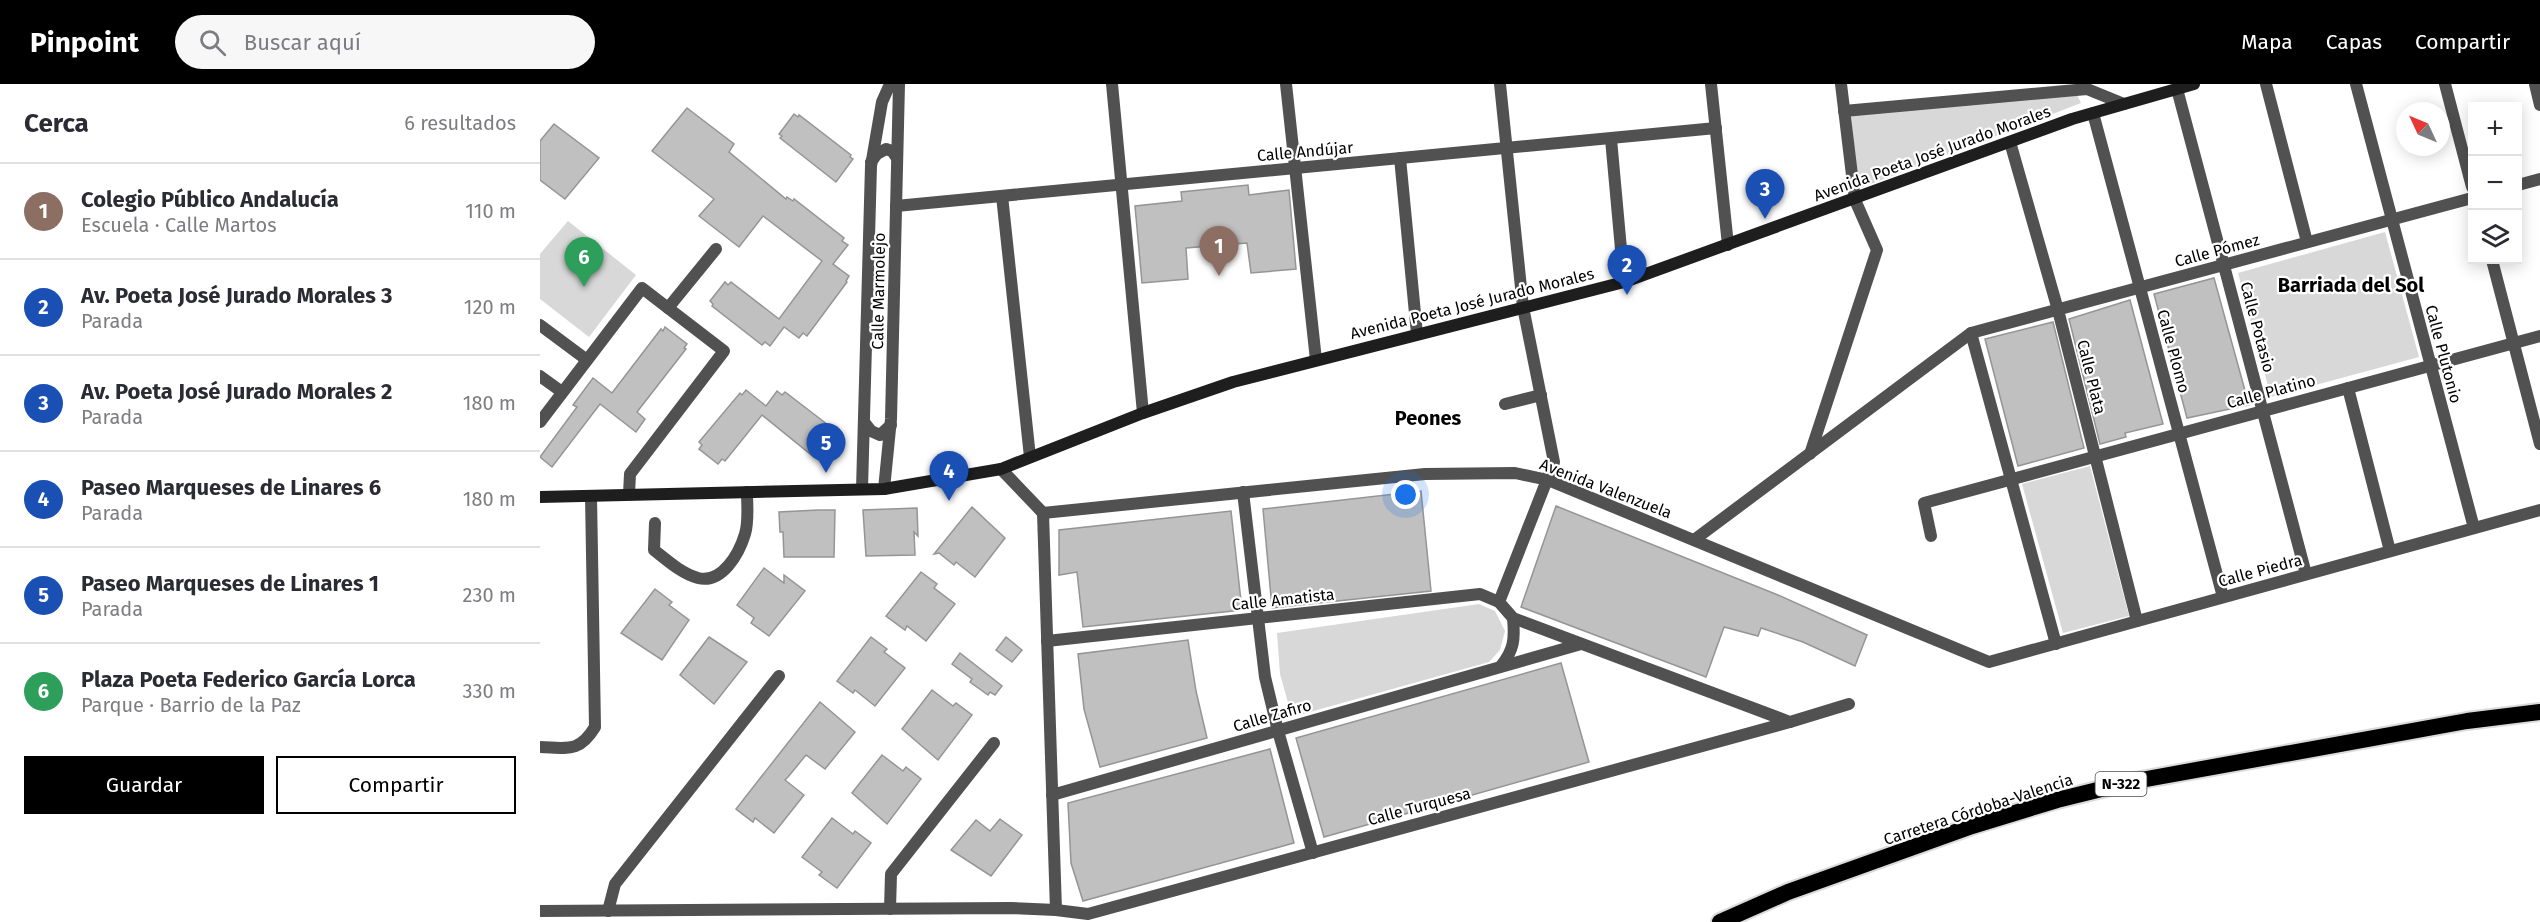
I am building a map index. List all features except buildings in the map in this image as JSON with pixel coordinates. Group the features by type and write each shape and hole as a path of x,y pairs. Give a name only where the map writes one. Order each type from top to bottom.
{"highway":[{"name":"Carretera Córdoba-Valencia","path":"1720,922 1788,892 1972,826 2057,800 2130,782 2432,727 2540,712"}],"main road":[{"name":"Avenida Poeta José Jurado Morales","path":"540,497 884,489 1001,469 1143,413 1233,382 1624,282 2093,113 2194,84"}],"street":[{"name":"Calle Marmolejo","path":"862,489 871,162 882,102 890,84"},
{"name":"Calle Marmolejo","path":"884,489 891,425 899,84"},
{"path":"1112,84 1143,413"},
{"path":"1286,84 1316,360"},
{"path":"1500,84 1523,307 1554,462 1499,602 1513,618 1790,722"},
{"path":"1711,84 1728,245"},
{"path":"1810,454 1876,250 1855,200 1841,84"},
{"path":"2266,84 2307,242"},
{"name":"Calle Plutonio","path":"2356,84 2474,528"},
{"path":"2445,84 2468,172"},
{"path":"2535,84 2540,105"},
{"path":"1844,111 2086,89 2124,104"},
{"name":"Calle Potasio","path":"2178,89 2306,574"},
{"name":"Calle Plomo","path":"2093,113 2223,597"},
{"name":"Calle Andújar","path":"896,206 1716,128"},
{"path":"1611,139 1624,282"},
{"name":"Calle Plata","path":"2010,142 2058,310 2137,621"},
{"path":"871,162 877,154 886,149 892,151 897,158"},
{"path":"1400,158 1418,334"},
{"path":"2522,184 2540,179"},
{"path":"1002,196 1030,457"},
{"name":"Calle Pómez","path":"1971,333 2468,199"},
{"path":"668,308 716,249"},
{"path":"2493,264 2540,444"},
{"path":"540,422 642,288 724,351 630,474 629,494"},
{"path":"540,325 586,360"},
{"path":"1694,540 1971,333 2056,644"},
{"name":"Calle Platino","path":"1931,536 1924,503 2540,336"},
{"path":"540,376 562,392"},
{"path":"2348,388 2390,551"},
{"path":"1505,404 1541,395"},
{"path":"864,422 871,431 880,435 891,425"},
{"path":"1001,469 1043,513 1056,910"},
{"name":"Avenida Valenzuela","path":"1043,513 1425,474 1515,473 1548,480 1989,662"},
{"path":"655,523 654,550 686,574 702,579 716,576 730,562 744,538 747,522 747,492"},
{"path":"1244,492 1265,677 1313,853"},
{"path":"540,747 577,748 587,741 595,727 591,496"},
{"name":"Calle Piedra","path":"1989,662 2540,510"},
{"name":"Calle Amatista","path":"1047,641 1480,594 1499,602"},
{"path":"1502,666 1511,654 1515,639 1513,618"},
{"name":"Calle Zafiro","path":"1052,795 1581,644"},
{"path":"608,911 615,884 778,676"},
{"name":"Calle Turquesa","path":"540,911 1056,910 1088,915 1849,704"},
{"path":"890,909 891,874 994,743"}],"shaded area":[{"path":"2075,90 2081,103 1858,189 1851,115"},
{"path":"568,221 636,275 589,337 540,299 540,254"},
{"path":"2385,232 2419,357 2271,397 2238,273"},
{"path":"2090,466 2129,616 2063,633 2022,484"},
{"path":"1479,604 1495,611 1505,631 1500,650 1489,662 1292,717 1280,674 1277,633"}],"place":[{"name":"Av. Poeta José Jurado Morales 2","path":"1765,219"},
{"name":"Colegio Público Andalucía","path":"1219,276"},
{"name":"Plaza Poeta Federico García Lorca","path":"584,287"},
{"name":"Av. Poeta José Jurado Morales 3","path":"1627,295"},
{"name":"Paseo Marqueses de Linares 1","path":"826,473"},
{"name":"Paseo Marqueses de Linares 6","path":"949,501"}],"district":[{"name":"Barriada del Sol","path":"2351,285"},
{"name":"Peones","path":"1428,418"}]}
